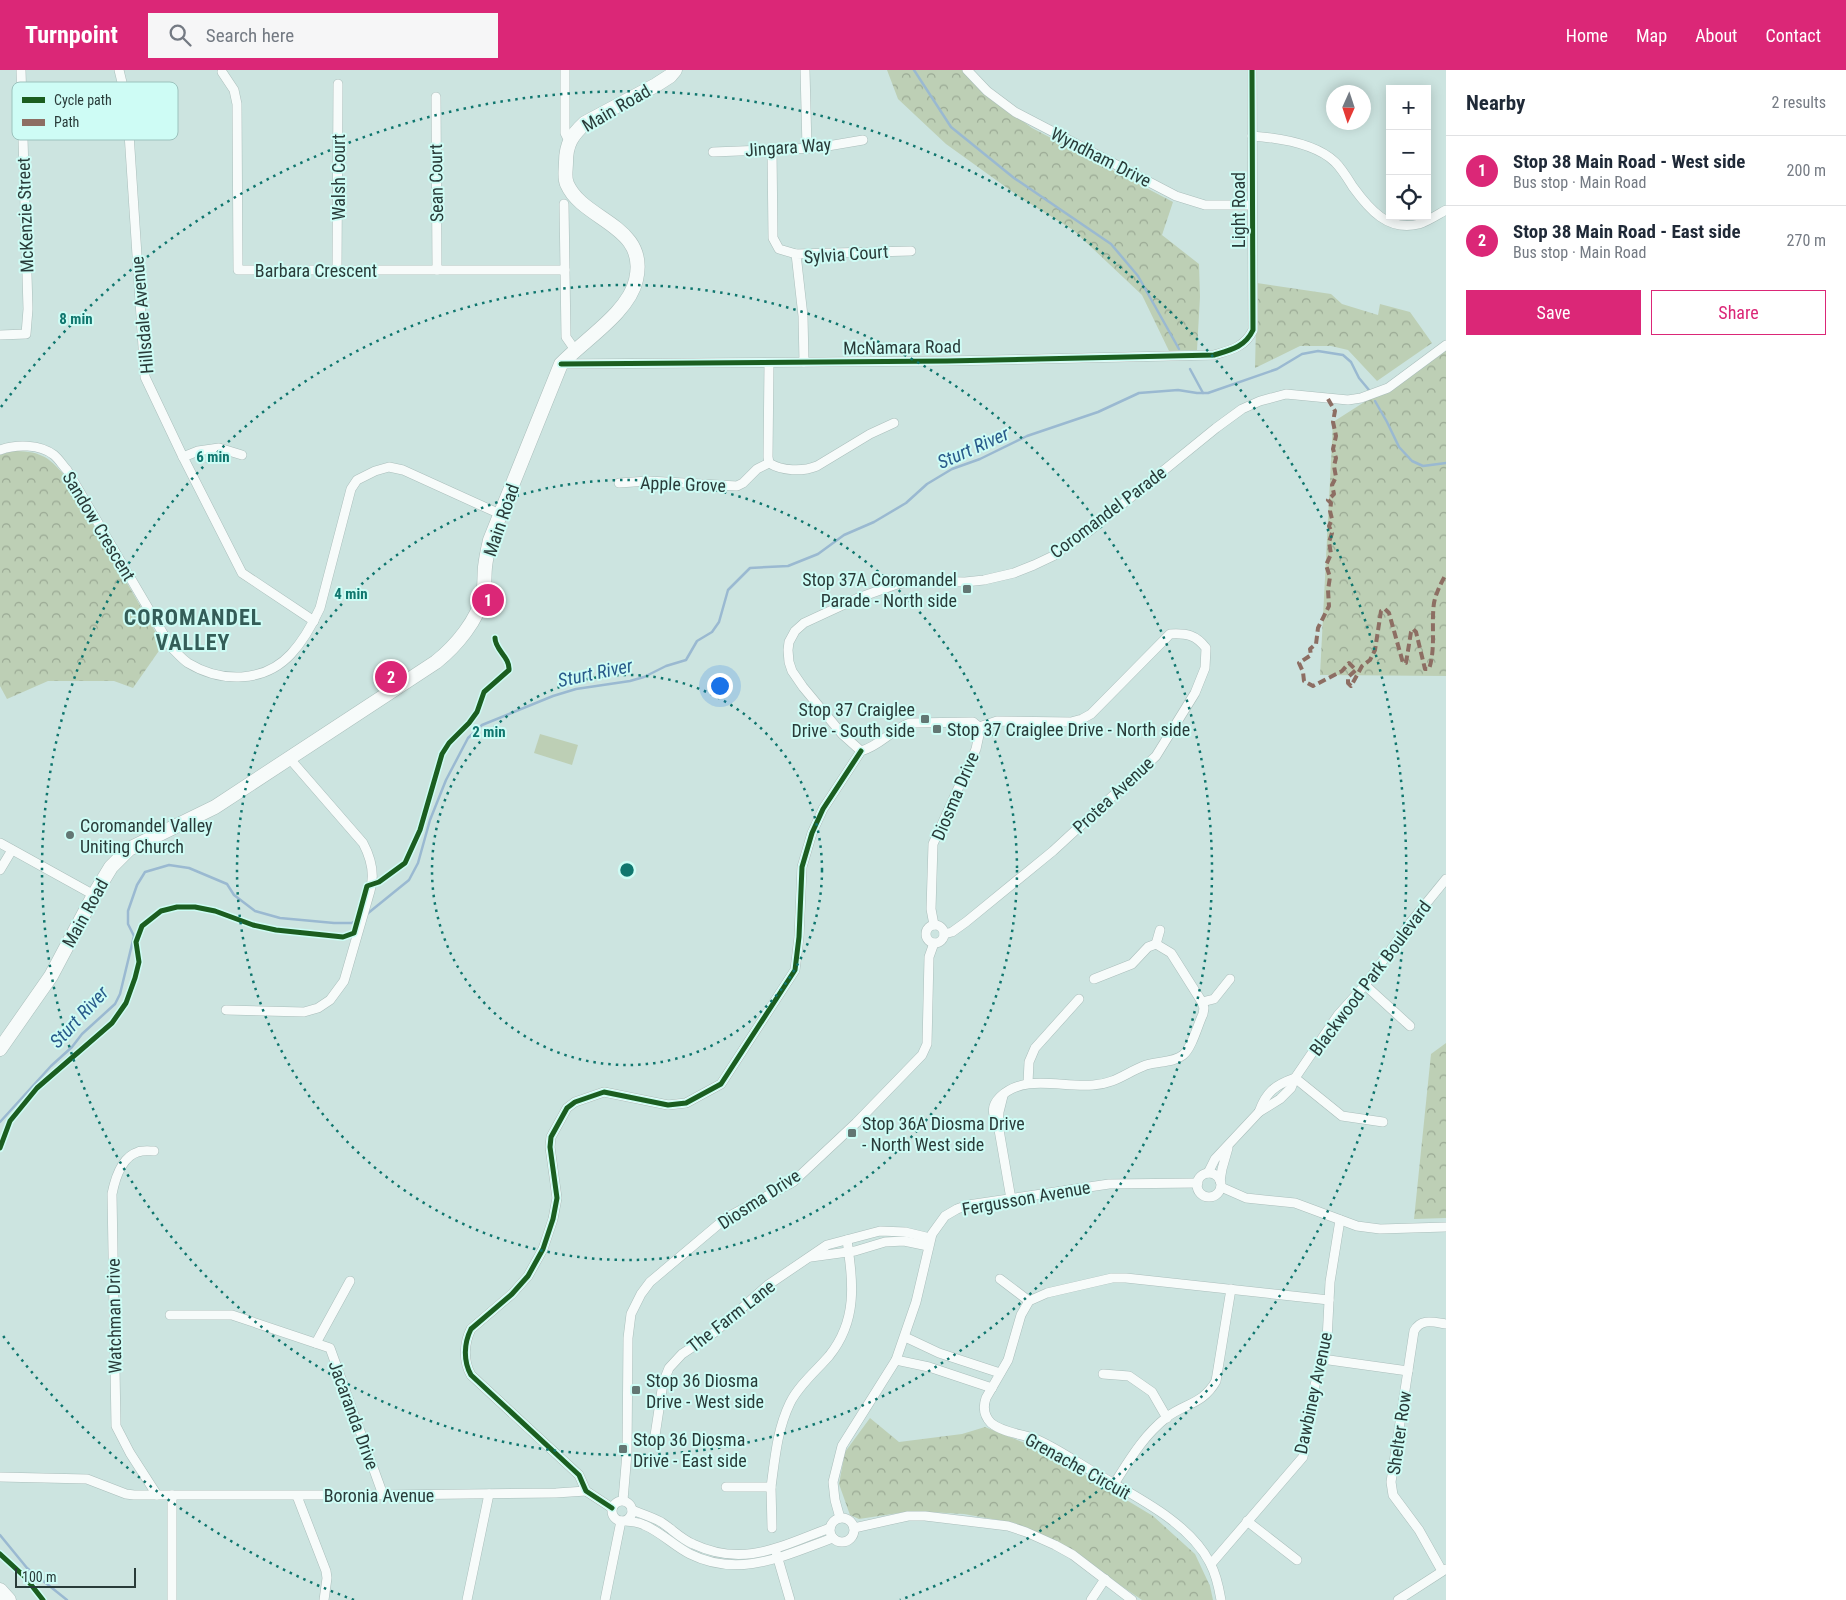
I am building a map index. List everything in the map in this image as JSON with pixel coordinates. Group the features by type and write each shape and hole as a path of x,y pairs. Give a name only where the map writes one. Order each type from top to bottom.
{"main road":[{"name":"Main Road","path":"0,1049 51,976 111,867 129,849 215,807 436,662 447,653 463,633 480,603 485,584 487,554 500,514 561,364 574,350 622,308 631,294 636,280 636,254 625,236 574,195 566,183 566,151 569,141 585,123 656,85 670,76 675,70"},
{"path":"0,1590 9,1600"}],"street":[{"path":"565,70 565,133 569,141"},
{"path":"805,70 807,148"},
{"name":"Wyndham Drive","path":"967,70 987,91 1015,112 1176,196 1205,205 1252,205"},
{"name":"Light Road","path":"1242,345 1249,339 1253,330 1252,70"},
{"name":"Barbara Crescent","path":"222,72 234,90 237,104 238,270 565,270"},
{"name":"Walsh Court","path":"337,270 338,84"},
{"name":"Sean Court","path":"436,97 437,270"},
{"path":"1252,136 1303,145 1320,152 1335,162 1366,205 1381,219 1406,225 1419,224 1446,210"},
{"name":"McKenzie Street","path":"0,335 26,334 28,309 23,140"},
{"name":"Hillsdale Avenue","path":"129,140 145,377 242,573 314,621"},
{"name":"Jingara Way","path":"713,152 807,148 863,140"},
{"path":"772,150 773,238 778,249 796,254"},
{"path":"564,204 566,337 574,350"},
{"name":"Sylvia Court","path":"804,362 803,316 796,254 911,251"},
{"name":"McNamara Road","path":"561,364 769,363 1214,355 1242,345"},
{"name":"Coromandel Parade","path":"861,751 842,734 792,671 788,656 789,642 795,631 804,623 858,598 897,584 915,581 965,582 984,580 1014,573 1034,565 1053,556 1088,532 1242,409 1260,401 1286,394 1348,400 1366,396 1385,389 1446,345"},
{"path":"769,363 769,463 778,468 808,470 870,434 894,423"},
{"name":"Sandow Crescent","path":"0,450 8,447 34,446 53,455 67,470 171,647 187,662 226,678 252,677 278,666 292,653 314,621 320,608 348,498 357,480 374,471 389,468 403,470 500,514"},
{"path":"183,457 198,451 219,448 242,455"},
{"name":"Apple Grove","path":"619,483 648,481 736,486 743,483 757,469 769,463"},
{"name":"Protea Avenue","path":"944,934 952,932 966,922 1053,851 1156,756 1194,693 1206,668 1206,648 1193,635 1182,633 1170,634 1091,714 1082,719 1071,722 997,721 979,727"},
{"path":"612,1508 586,1491 579,1476 471,1376 465,1361 468,1334 471,1329 512,1294 543,1249 553,1219 557,1198 550,1137 567,1108 575,1102 604,1092 668,1105 686,1103 721,1084 795,970 799,937 802,867 807,850 823,809 861,751 871,748 901,726 910,723 973,722 979,727"},
{"name":"Diosma Drive","path":"934,925 931,909 933,844 976,749 979,727"},
{"path":"226,1010 304,1012 318,1008 330,1000 344,981 362,923 373,879 368,852 290,758"},
{"path":"0,843 94,895"},
{"path":"0,870 12,850"},
{"name":"Blackwood Park Boulevard","path":"1208,1173 1216,1160 1259,1112 1263,1101 1270,1092 1282,1082 1294,1078 1338,1015 1365,985 1411,922 1446,879"},
{"path":"934,925 940,926 944,934 942,940 934,943 929,941 926,933 928,928 934,925"},
{"path":"1156,944 1160,930"},
{"name":"Diosma Drive","path":"623,1500 627,1452 628,1338 631,1314 642,1294 650,1282 726,1218 793,1182 922,1055 927,1044 929,957 934,943"},
{"path":"1011,1198 998,1124 993,1114 994,1106 1004,1094 1013,1088 1028,1083 1093,1085 1116,1081 1146,1065 1171,1060 1183,1055 1188,1049 1203,1014 1202,1002 1172,953 1156,944 1148,947 1132,964 1094,979"},
{"path":"1202,1002 1214,999 1230,979"},
{"path":"1365,985 1410,1026"},
{"path":"1028,1083 1029,1062 1035,1048 1079,999"},
{"path":"1294,1078 1342,1116 1383,1122"},
{"name":"Blackwood Park Boulevard","path":"1220,1184 1228,1148"},
{"name":"Watchman Drive","path":"154,1151 139,1151 131,1156 120,1168 112,1194 116,1426 130,1453 157,1495"},
{"path":"1208,1173 1216,1175 1220,1184 1219,1191 1213,1196 1205,1196 1199,1191 1198,1183 1202,1175 1208,1173"},
{"name":"Fergusson Avenue","path":"840,1518 833,1482 842,1446 896,1360 916,1302 929,1242 937,1225 945,1216 956,1209 968,1205 1118,1184 1198,1183"},
{"path":"1220,1184 1246,1198 1295,1203 1357,1226 1380,1229 1446,1227"},
{"name":"Dawbiney Avenue","path":"1211,1564 1303,1457 1315,1386 1327,1340 1330,1282 1340,1220"},
{"name":"The Farm Lane","path":"654,1442 663,1383 669,1368 682,1354 715,1332 768,1285 828,1245 880,1231 892,1230 929,1242"},
{"path":"772,1528 772,1487 777,1437 788,1408 797,1392 830,1354 841,1338 847,1324 852,1304 852,1285 847,1240"},
{"name":"The Farm Lane","path":"809,1258 848,1252 885,1242 904,1240 929,1242"},
{"path":"1000,1279 1029,1301 1047,1293 1112,1278 1329,1300"},
{"path":"316,1343 350,1281"},
{"path":"1114,1484 1146,1436 1167,1418 1203,1398 1216,1381 1231,1289"},
{"name":"Grenache Circuit","path":"1029,1301 1021,1315 1008,1360 984,1405 986,1416 996,1426 1038,1440 1170,1519 1183,1530 1211,1564 1219,1586 1221,1600"},
{"name":"Jacaranda Drive","path":"170,1315 232,1315 330,1348 383,1495"},
{"name":"Shelter Row","path":"1444,1570 1419,1530 1393,1495 1391,1482 1414,1331 1418,1324 1425,1322 1446,1324"},
{"path":"905,1338 939,1354 1000,1373"},
{"name":"Shelter Row","path":"1322,1359 1408,1371"},
{"path":"896,1360 930,1367 992,1388"},
{"path":"1103,1374 1129,1376 1152,1392 1167,1418"},
{"name":"Boronia Avenue","path":"0,1477 87,1479 126,1494 157,1495 297,1496 586,1491"},
{"path":"726,1487 772,1487"},
{"path":"467,1600 489,1494"},
{"path":"172,1495 172,1600"},
{"path":"297,1496 326,1571 324,1600"},
{"path":"605,1600 624,1521 631,1516 632,1510 630,1503 623,1500 617,1501 612,1508 613,1517 624,1521 643,1524 689,1554 716,1564 739,1566 758,1563 830,1528 833,1522 840,1518 847,1519 854,1528"},
{"path":"632,1510 660,1522 691,1543 714,1553 732,1556 777,1553 833,1538"},
{"path":"854,1528 899,1518 925,1516 1008,1526 1055,1544 1073,1555 1132,1600"},
{"path":"1247,1521 1297,1560"},
{"path":"830,1528 833,1538 840,1542 847,1541 852,1535 854,1528"},
{"path":"777,1553 790,1600"},
{"path":"1398,1600 1444,1570"},
{"path":"1090,1600 1105,1579"}],"green space":[{"path":"887,70 962,70 987,95 1032,128 1173,202 1162,235 1199,264 1200,297 1197,350 1169,351 1142,295 1073,230 1021,198 946,144 898,99"},
{"path":"1257,283 1331,294 1342,304 1378,315 1380,304 1410,312 1432,343 1377,381 1348,350 1331,346 1300,346 1255,368"},
{"path":"1446,350 1446,676 1320,675 1333,422"},
{"path":"12,451 36,453 48,459 65,476 163,645 133,688 114,681 48,681 7,699 0,686 0,455"},
{"path":"540,734 578,745 572,765 534,753"},
{"path":"1446,1043 1446,1218 1414,1219 1431,1054"},
{"path":"870,1418 899,1442 962,1434 985,1427 1045,1451 1153,1516 1195,1554 1210,1586 1213,1600 1142,1600 1062,1545 1015,1523 964,1514 912,1511 859,1519 850,1515 839,1484 845,1452"}],"waterway":[{"path":"914,70 951,127 1014,178 1111,244 1138,276 1179,349"},
{"name":"Sturt River","path":"367,914 409,880 418,863 430,820 446,780 468,738 482,725 553,696 576,689 630,681 686,660 697,641 712,632 719,622 728,590 750,568 788,566 818,554 844,535 874,522 906,503 927,484 952,469 980,459 1027,436 1098,412 1139,393 1178,390 1208,393 1277,369 1302,354 1318,351 1343,355 1351,362 1359,378 1369,390"},
{"path":"1190,369 1203,393"},
{"name":"Sturt River","path":"1375,401 1399,447 1412,461 1423,466 1446,463"},
{"name":"Sturt River","path":"0,1122 51,1066 72,1047 82,1034 115,1004 120,994 134,936 128,924 128,911 137,885 145,872 169,865 189,868 227,884 234,895 255,911 280,918 334,923 352,923 358,919"},
{"name":"Sturt River","path":"0,1535 27,1568 67,1600"}],"marked path":[{"path":"1328,399 1335,411 1333,422 1336,436 1333,449 1336,458 1334,466 1336,477 1332,485 1334,494 1328,500 1331,503 1332,519 1329,526 1332,533 1329,542 1331,554 1326,565 1330,577 1328,590 1329,606 1318,628 1316,644 1310,649 1311,655 1299,663 1304,681 1313,686 1342,671 1349,663 1356,670 1348,677 1348,683 1351,686 1362,666 1370,660 1375,650 1381,611 1385,609 1389,613 1403,663 1406,663 1413,629 1416,632 1425,669 1429,669 1433,645 1434,603 1446,574"}],"cycle path":[{"path":"561,364 947,361 1214,355 1232,349 1242,344 1253,330 1252,70"},
{"path":"0,1148 10,1121 37,1088 112,1023 126,1003 139,962 136,942 142,926 161,911 177,907 195,907 215,911 253,925 276,930 343,937 354,933 367,886 379,882 405,863 420,830 442,754 449,743 477,712 484,692 509,670 509,665 497,646 495,638"},
{"path":"612,1508 586,1491 579,1475 471,1375 466,1358 469,1334 471,1329 512,1294 528,1276 543,1249 553,1219 557,1198 550,1147 551,1137 567,1108 575,1102 604,1092 668,1105 686,1103 721,1084 795,970 799,937 802,867 812,833 823,809 861,751"},
{"path":"0,1554 25,1577 43,1600"}],"place":[{"name":"Stop 37A Coromandel Parade - North side","path":"967,589"},
{"name":"Stop 38 Main Road - West side","path":"488,600"},
{"name":"Stop 38 Main Road - East side","path":"391,677"},
{"name":"Stop 37 Craiglee Drive - South side","path":"925,719"},
{"name":"Stop 37 Craiglee Drive - North side","path":"937,729"},
{"name":"Coromandel Valley Uniting Church","path":"70,835"},
{"name":"Stop 36A Diosma Drive - North West side","path":"852,1133"},
{"name":"Stop 36 Diosma Drive - West side","path":"636,1390"},
{"name":"Stop 36 Diosma Drive - East side","path":"623,1449"}],"district":[{"name":"COROMANDEL VALLEY","path":"193,630"}]}
